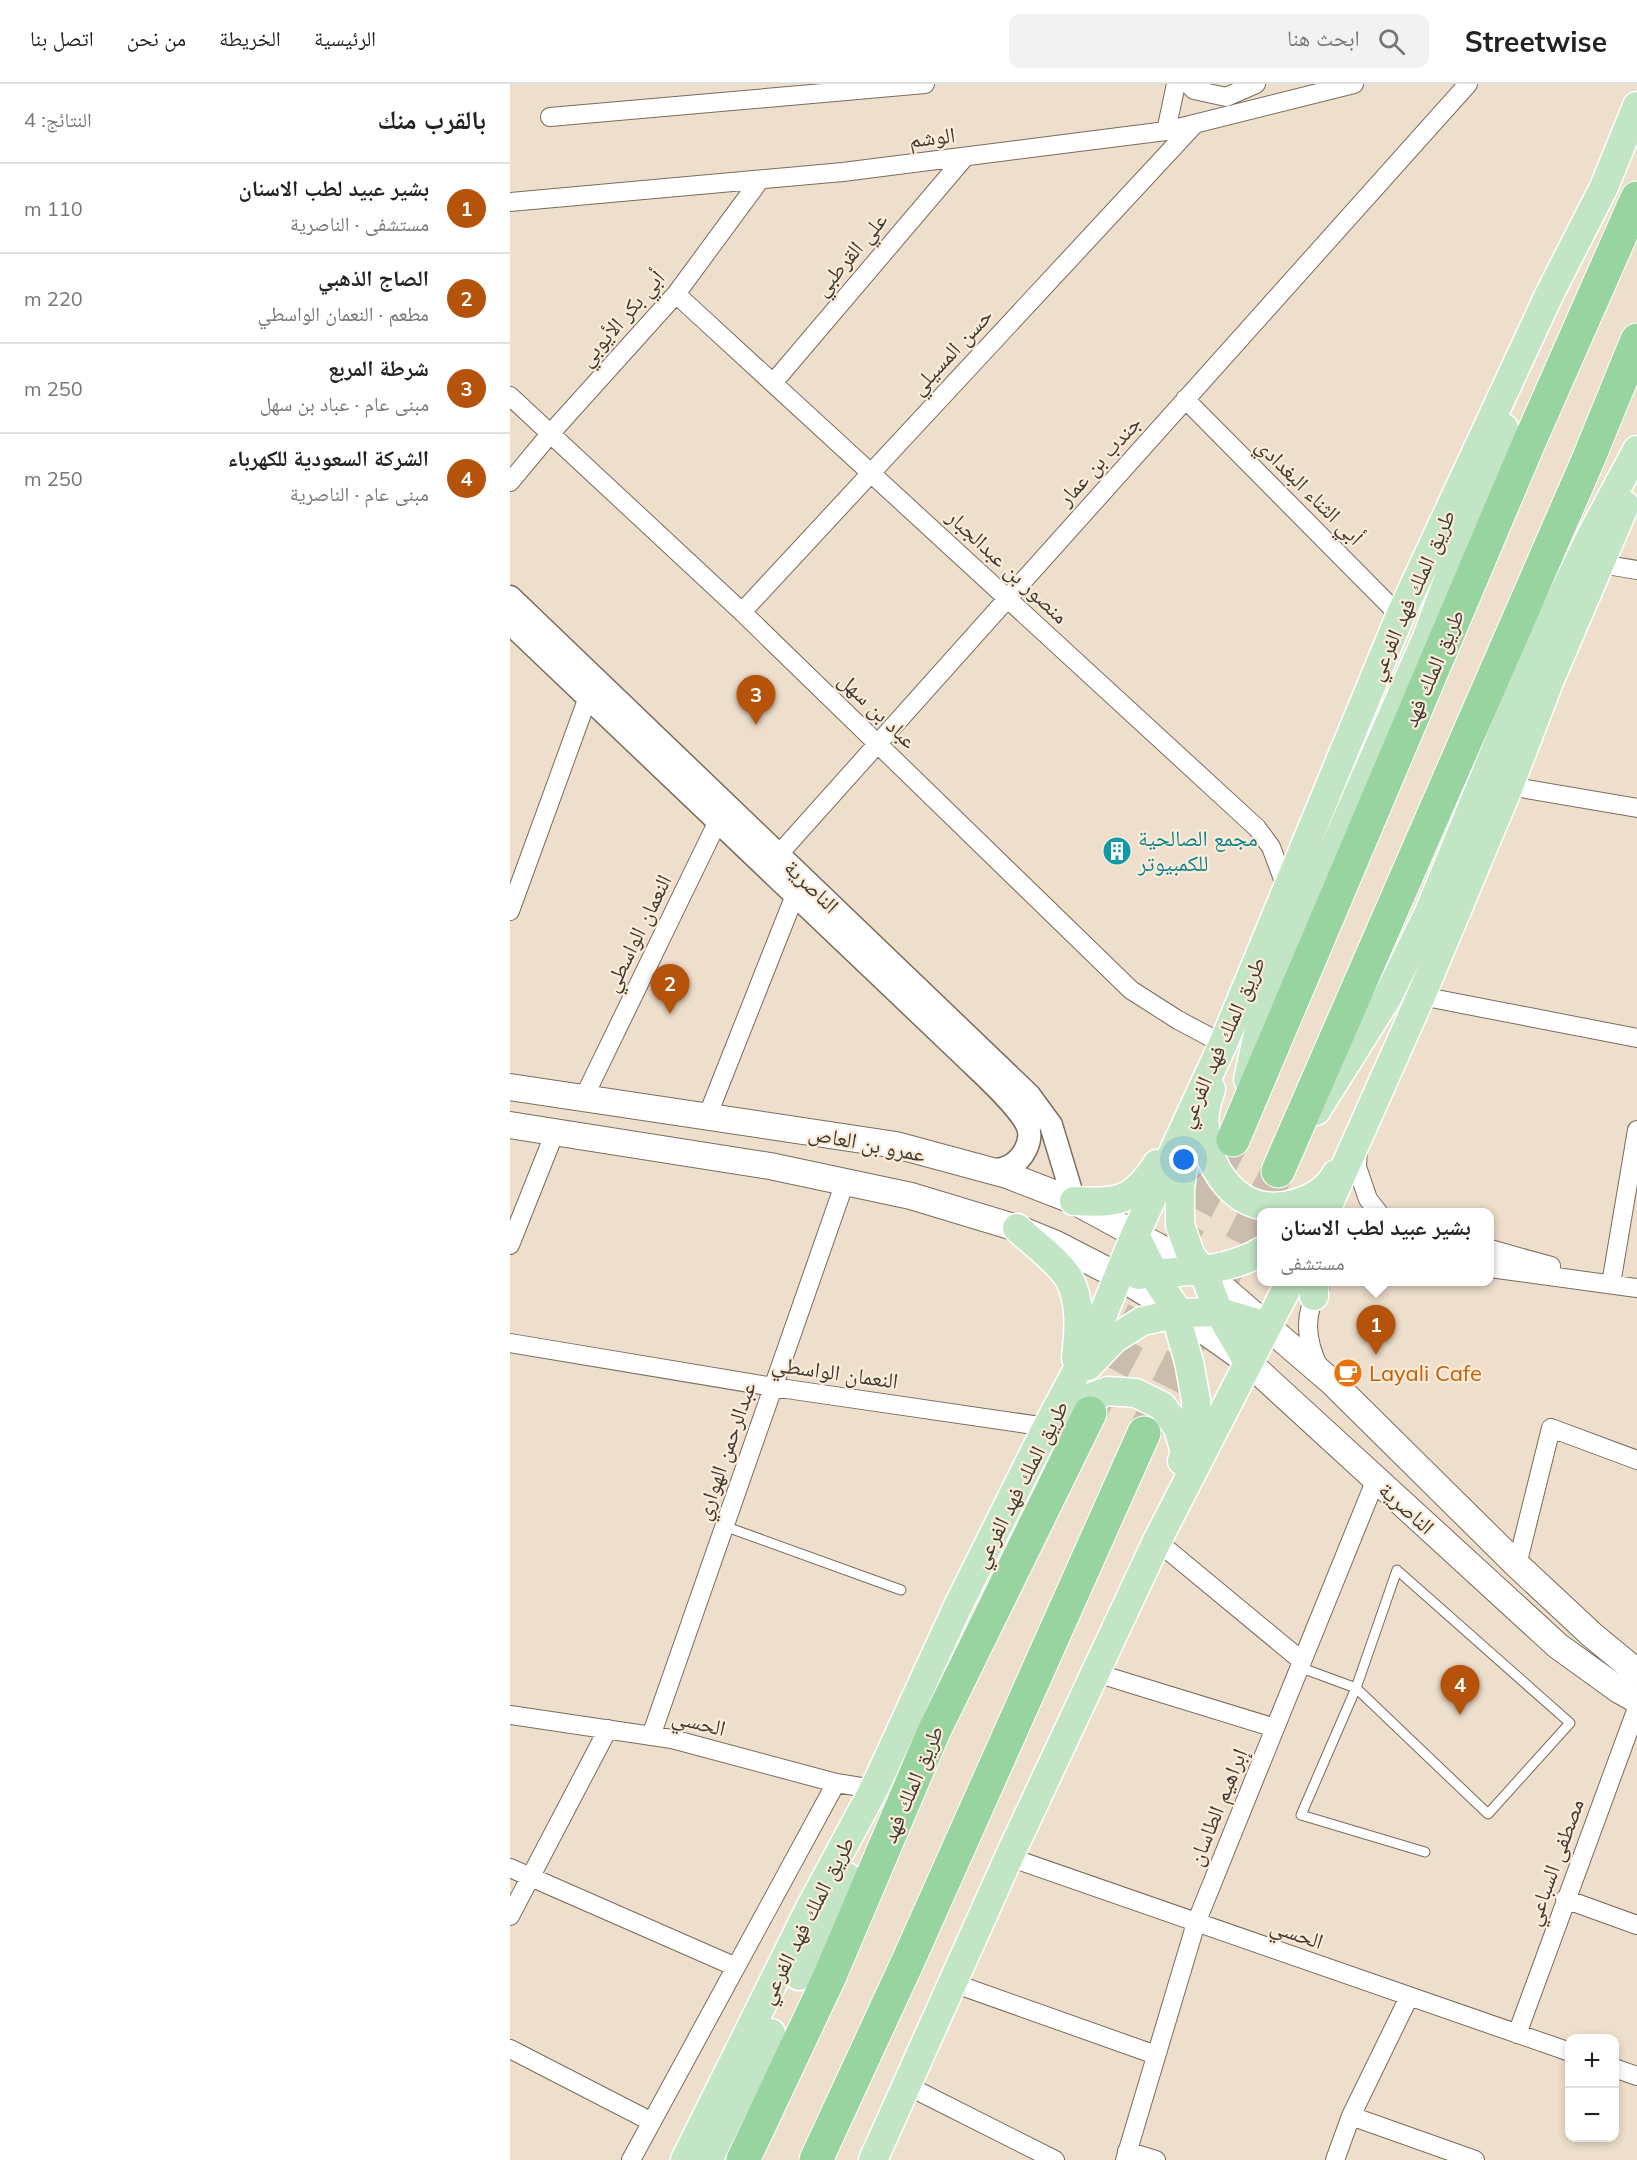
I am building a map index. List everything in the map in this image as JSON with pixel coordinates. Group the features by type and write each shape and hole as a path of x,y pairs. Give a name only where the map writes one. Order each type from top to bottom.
{"highway":[{"name":"طريق الملك فهد","path":"1233,1140 1528,445 1637,198"},
{"path":"1278,1171 1588,460 1637,340"},
{"name":"طريق الملك فهد","path":"743,2160 829,1978 934,1731 1090,1413"},
{"path":"816,2160 909,1959 1144,1433"},
{"path":"839,2160 912,1997 909,1959"}],"main road":[{"name":"طريق الملك فهد الفرعي","path":"685,2160 810,1908 874,1789 957,1608 1034,1452 1091,1344 1135,1235 1222,1044 1400,616 1550,293 1604,187 1637,106"},
{"path":"1604,187 1637,121"},
{"path":"1233,1140 1259,1029 1273,988 1427,637 1484,486 1550,293"},
{"path":"1278,1171 1387,998 1429,912 1540,642 1591,536 1637,450"},
{"path":"1330,1200 1421,996 1509,786 1551,677 1637,476"},
{"path":"1222,1044 1205,1112 1208,1150 1211,1161 1223,1180 1239,1197 1263,1206 1282,1208 1310,1199 1331,1183 1359,1136"},
{"name":"عمرو بن العاص","path":"510,1087 896,1145 992,1171 1074,1201 1203,1271"},
{"path":"1074,1201 1105,1202 1128,1197 1143,1184 1189,1115"},
{"path":"1189,1115 1180,1189 1180,1225 1191,1256 1203,1271 1219,1312 1248,1362"},
{"name":"عمرو بن العاص","path":"510,1125 770,1166 910,1196 1017,1228 1056,1244 1118,1276 1179,1313"},
{"path":"1017,1228 1067,1276 1074,1292 1077,1305 1078,1336 1074,1378"},
{"path":"1135,1235 1154,1273 1179,1313 1179,1327 1189,1362 1196,1400 1197,1444 1166,1524"},
{"path":"1118,1276 1203,1271 1257,1254"},
{"name":"الناصرية","path":"1203,1271 1334,1383 1517,1565 1635,1665"},
{"path":"873,2160 1009,1857 1166,1524 1287,1286"},
{"path":"1074,1378 1114,1339 1142,1321 1179,1313 1219,1312 1267,1326"},
{"name":"الناصرية","path":"1179,1313 1248,1362 1558,1646 1619,1690 1637,1700"},
{"path":"1034,1452 1077,1402 1108,1391 1136,1393 1162,1406 1177,1426 1185,1451 1166,1524"},
{"path":"708,2160 878,1816 934,1731"}],"street":[{"path":"550,117 769,91 925,84"},
{"path":"1166,131 1176,84"},
{"path":"1188,84 1194,90 1227,90 1256,84"},
{"name":"الوشم","path":"510,202 843,172 1166,131 1354,84"},
{"name":"جندب بن عمار","path":"773,860 1468,84"},
{"name":"حسن المسيلي","path":"742,612 1195,124"},
{"name":"علي القرطبي","path":"773,383 965,157"},
{"name":"أبي بكر الأيوبي","path":"510,482 676,294 760,180"},
{"name":"منصور بن عبدالجبار","path":"676,294 1257,828 1271,847 1287,887"},
{"name":"عباد بن سهل","path":"510,396 742,612 1131,990 1178,1020 1222,1044"},
{"name":"أبي الثناء البغدادي","path":"1185,399 1400,616"},
{"path":"1601,564 1637,570"},
{"name":"الناصرية","path":"510,597 773,860 1029,1095 1051,1125 1074,1201"},
{"name":"الناصرية","path":"510,623 717,821 773,860 795,896 959,1051 1020,1113 1029,1129 1028,1145 1020,1159 1008,1167 992,1171"},
{"path":"510,911 588,697"},
{"path":"1509,786 1637,808"},
{"name":"النعمان الواسطي","path":"584,1097 717,821"},
{"path":"707,1116 795,896"},
{"path":"1421,996 1637,1038"},
{"path":"1609,1284 1637,1130"},
{"path":"510,1245 555,1132"},
{"path":"1359,1136 1357,1167 1368,1199 1375,1208"},
{"name":"عبدالرحمن الهواري","path":"651,1736 845,1182"},
{"path":"1494,1250 1609,1284"},
{"path":"1494,1269 1637,1288"},
{"path":"1317,1286 1308,1314 1307,1333 1311,1352 1320,1369 1334,1383"},
{"name":"النعمان الواسطي","path":"510,1343 773,1387 1047,1427"},
{"path":"1517,1565 1551,1428 1637,1460"},
{"name":"إبراهيم الطاسان","path":"1126,2156 1196,1923 1376,1479"},
{"path":"1166,1524 1301,1664"},
{"path":"1096,1673 1275,1728"},
{"name":"مصطفى السباعي","path":"1517,2034 1637,1708"},
{"name":"الحسي","path":"510,1715 672,1739 836,1783 874,1789"},
{"path":"510,1916 608,1729"},
{"path":"631,2160 836,1783"},
{"name":"الحسي","path":"1009,1857 1565,2051"},
{"path":"510,1868 736,1966"},
{"path":"1565,1899 1637,1925"},
{"path":"953,1983 1156,2055"},
{"path":"1335,2160 1351,2116 1409,1997"},
{"path":"510,2049 652,2122"},
{"path":"1619,2070 1637,2076"},
{"path":"906,2085 1055,2160"},
{"path":"1351,2116 1475,2160"},
{"path":"1126,2156 1156,2160"}],"lane":[{"path":"724,1526 901,1590"},
{"path":"1301,1664 1356,1688 1488,1814 1570,1723 1397,1570 1356,1688 1301,1815 1425,1852"}],"tunnel":[{"path":"1174,1253 1231,1144"},
{"path":"1259,1208 1278,1171"},
{"path":"1218,1287 1257,1212"},
{"path":"1090,1413 1143,1312"},
{"path":"1145,1431 1196,1330"}],"place":[{"name":"شرطة المربع","path":"756,725"},
{"name":"مجمع الصالحية للكمبيوتر","path":"1117,851"},
{"name":"الصاج الذهبي","path":"670,1014"},
{"name":"بشير عبيد لطب الاسنان","path":"1376,1355"},
{"name":"Layali Cafe","path":"1348,1373"},
{"name":"الشركة السعودية للكهرباء","path":"1460,1715"}]}
